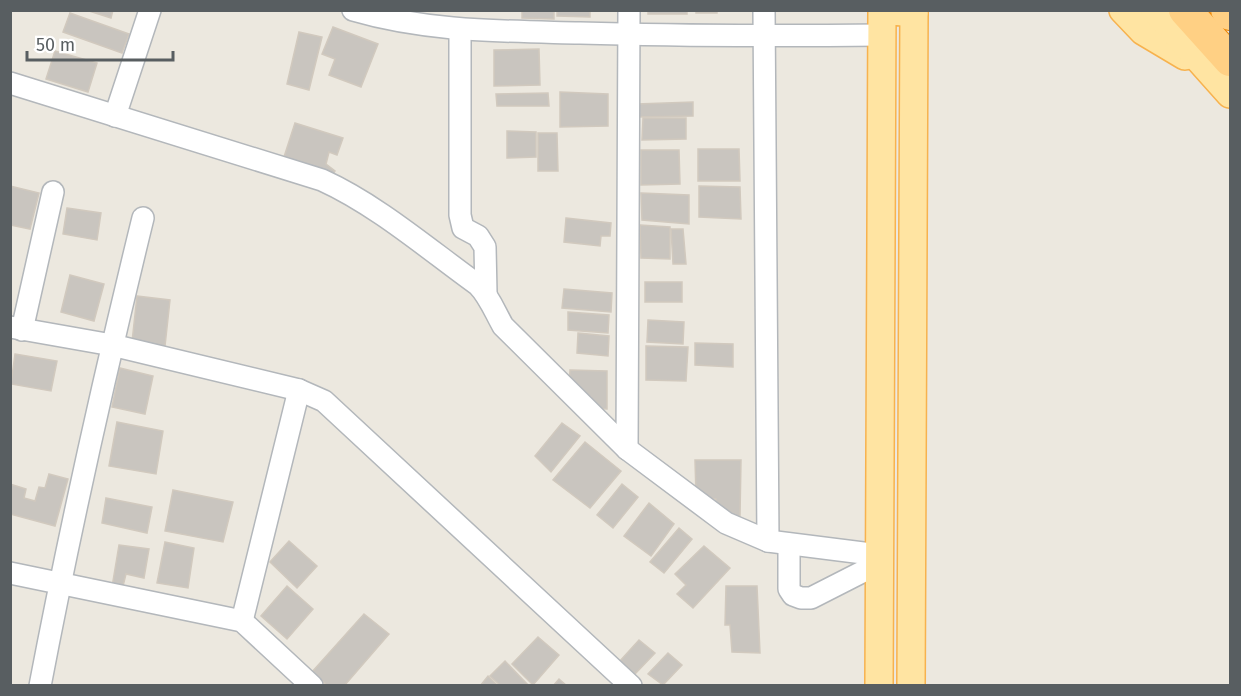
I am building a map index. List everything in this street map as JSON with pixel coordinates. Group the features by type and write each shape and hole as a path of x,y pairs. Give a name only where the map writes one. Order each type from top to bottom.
{"highway":[{"path":"1185,10 1220,65"},
{"path":"1227,10 1230,14"}],"main road":[{"path":"1124,10 1143,31 1220,65"},
{"path":"1155,10 1220,65 1230,94"},
{"path":"879,686 882,23 914,12 911,686"}],"street":[{"path":"115,116 150,10"},
{"path":"353,10 388,20 460,30 506,21 630,34 765,36 882,23"},
{"path":"627,449 629,10"},
{"path":"764,10 778,543 789,589 801,598 811,598 879,561"},
{"path":"460,30 460,215 463,228 478,236 485,247 486,293 503,326 627,449 726,523 778,543 879,561"},
{"path":"10,83 342,188 486,293"},
{"path":"53,192 16,328 112,345 299,390 324,401 631,686"},
{"path":"40,686 112,345 143,218"},
{"path":"242,621 299,390"},
{"path":"10,573 242,621 312,686"}],"building":[{"path":"86,10 113,10 111,18"},
{"path":"522,10 554,10 554,19 522,18"},
{"path":"557,10 590,10 590,17 557,16"},
{"path":"648,10 687,10 687,14 648,14"},
{"path":"696,10 717,10 717,13 696,13"},
{"path":"70,13 129,34 122,53 63,32"},
{"path":"333,27 378,44 361,87 329,75 335,59 322,54"},
{"path":"299,32 322,37 309,90 287,84"},
{"path":"539,49 540,85 494,86 494,50"},
{"path":"55,51 97,63 88,92 46,79"},
{"path":"560,92 608,94 608,126 560,127"},
{"path":"548,93 549,106 497,106 496,94"},
{"path":"693,102 693,116 636,117 637,104"},
{"path":"643,118 686,118 686,139 642,140"},
{"path":"295,123 343,138 337,155 329,152 326,164 335,171 332,176 283,160"},
{"path":"507,131 536,132 536,157 507,158"},
{"path":"538,133 557,133 558,171 538,171"},
{"path":"698,149 739,149 740,181 698,181"},
{"path":"641,150 679,150 680,184 641,185"},
{"path":"10,186 39,193 30,229 10,225"},
{"path":"699,186 740,187 741,219 699,217"},
{"path":"641,193 689,195 689,224 642,220"},
{"path":"67,208 101,213 97,240 63,234"},
{"path":"566,218 611,223 610,236 601,236 600,246 564,242"},
{"path":"640,225 670,227 670,259 641,258"},
{"path":"671,229 683,229 686,264 673,264"},
{"path":"70,275 104,284 94,321 61,312"},
{"path":"645,282 682,282 682,302 645,302"},
{"path":"564,289 612,293 611,312 562,308"},
{"path":"137,296 170,300 165,346 132,342"},
{"path":"568,312 609,315 608,333 568,330"},
{"path":"648,320 684,322 683,344 647,342"},
{"path":"578,333 609,336 608,356 577,353"},
{"path":"695,343 733,344 733,367 695,365"},
{"path":"646,346 688,347 686,381 646,380"},
{"path":"15,354 57,361 51,391 11,384"},
{"path":"120,368 153,376 145,414 112,407"},
{"path":"570,370 607,371 607,409 591,408 591,397 580,395 569,387"},
{"path":"117,422 163,431 156,474 109,466"},
{"path":"562,423 580,436 551,472 535,456"},
{"path":"585,442 621,471 590,508 553,480"},
{"path":"695,460 741,460 740,516 726,516 716,510 716,499 696,495"},
{"path":"49,474 68,479 55,526 10,514 10,484 26,489 24,498 35,501 39,487 45,488"},
{"path":"622,484 638,497 613,528 597,515"},
{"path":"173,490 233,502 223,542 165,531"},
{"path":"106,498 152,507 147,533 102,523"},
{"path":"649,503 674,524 651,556 624,536"},
{"path":"679,528 692,539 664,573 650,562"},
{"path":"289,541 317,566 297,588 270,562"},
{"path":"165,542 194,548 188,588 157,583"},
{"path":"119,545 149,549 144,578 126,574 122,590 112,587"},
{"path":"704,546 730,568 693,608 677,594 686,585 675,574"},
{"path":"287,586 313,609 287,639 261,616"},
{"path":"726,586 757,586 760,653 732,652 730,625 725,625"},
{"path":"364,614 389,634 344,686 328,686 312,672"},
{"path":"538,637 559,655 533,685 512,664"},
{"path":"639,640 655,653 635,674 620,661"},
{"path":"668,653 682,665 663,685 648,674"},
{"path":"505,661 529,686 501,686 490,676"},
{"path":"488,676 498,686 480,686"},
{"path":"559,679 567,686 553,686"}]}
